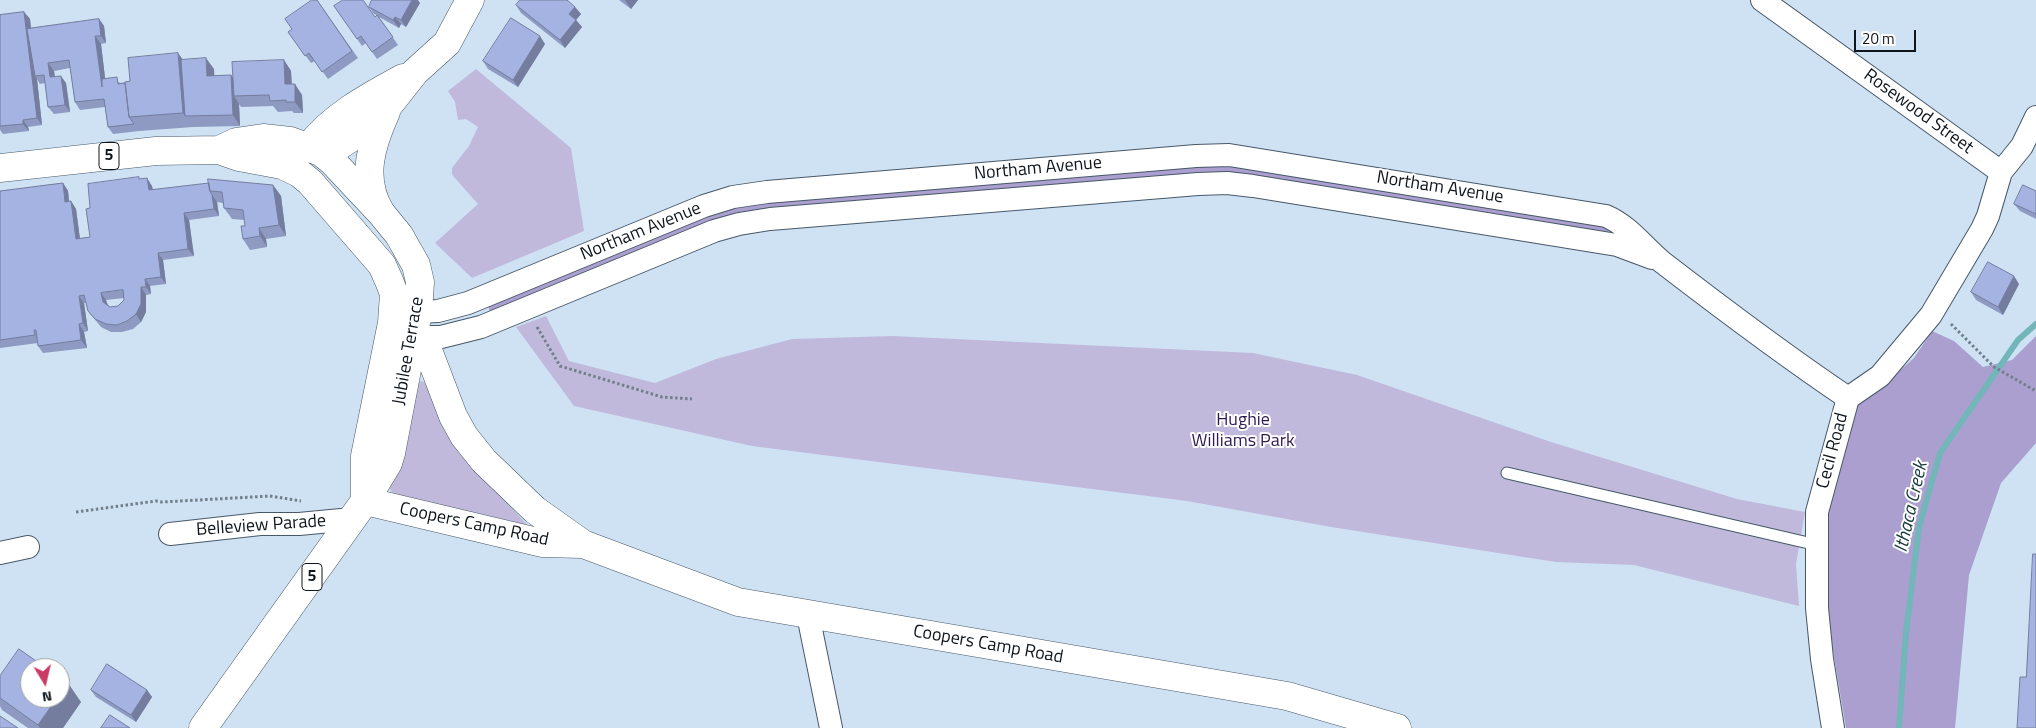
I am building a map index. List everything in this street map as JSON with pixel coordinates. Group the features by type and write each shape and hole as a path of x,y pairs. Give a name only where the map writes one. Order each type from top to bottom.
{"main road":[{"path":"293,170 317,151 352,137 388,106 415,72 447,42 470,0"},
{"path":"317,151 322,132 358,104 415,72"},
{"path":"381,213 370,187 370,158 375,137 388,106"},
{"name":"5","path":"219,150 236,142 257,138 280,139 317,151"},
{"name":"5","path":"0,168 156,151 219,150 233,156 274,163 293,170"},
{"name":"Jubilee Terrace","path":"317,151 381,213 399,235 416,265 420,282 409,329 365,456 359,510"},
{"name":"Jubilee Terrace","path":"293,170 318,190 382,265 409,329"},
{"name":"Coopers Camp Road","path":"409,329 429,353 453,416 464,436 484,461 536,510 583,544 738,602 1287,696 1397,728"},
{"name":"5","path":"203,728 359,510"},
{"name":"Coopers Camp Road","path":"359,510 542,543 583,544"}],"street":[{"name":"Rosewood Street","path":"1762,0 2001,172"},
{"name":"Cecil Road","path":"1833,728 1822,659 1817,608 1817,512 1848,398 1880,376 1931,315 1982,229 1988,216 2001,172 2022,146 2036,117"},
{"name":"Northam Avenue","path":"409,329 438,311 468,303 704,206 733,196 1216,155 1258,158 1606,216 1629,230 1660,260 1808,371 1848,398"},
{"name":"Northam Avenue","path":"409,329 432,338 471,330 714,232 739,224 790,218 1216,183 1246,185 1617,245 1660,260"},
{"name":"Belleview Parade","path":"170,534 260,524 300,524 359,510"},
{"path":"0,553 28,547"},
{"path":"808,615 831,728"}],"lane":[{"path":"1507,473 1817,545"}],"path":[{"path":"526,308 560,366 662,397 692,399"},
{"path":"1950,323 1994,367 2036,391"},
{"path":"76,512 156,501 270,496 302,501"}],"green space":[{"path":"476,69 571,148 584,231 472,278 435,243 478,204 454,177 452,168 469,146 478,127 466,119 458,120 455,102 448,91"},
{"name":"Hughie Williams Park","path":"546,316 569,361 655,383 716,359 792,339 892,336 1253,353 1357,375 1551,442 1737,499 1805,512 1796,564 1799,606 1634,565 1556,562 1331,527 1187,501 752,446 574,406 516,327"},
{"path":"422,381 428,385 498,493 529,527 394,495 387,485 417,383"}],"shaded area":[{"path":"1216,163 1604,223 1609,230 1608,232 1241,176 769,211 490,312 488,306 735,204"},
{"path":"1932,331 1954,341 1983,367 2012,360 2036,336 2036,443 2001,483 1969,575 1955,728 1846,728 1826,609 1825,516 1853,404 1882,386 1914,358"}],"building":[{"path":"312,0 317,0 352,51 322,72 309,53 305,56 288,32 292,29 285,19"},
{"path":"343,0 363,0 393,37 372,52 361,36 357,39 334,6"},
{"path":"372,0 412,0 401,20 395,17 393,20 369,7"},
{"path":"520,0 567,0 575,7 569,14 576,20 560,40 516,5"},
{"path":"24,12 37,118 23,120 23,124 0,126 0,15"},
{"path":"511,18 540,36 513,80 483,61"},
{"path":"99,19 101,36 95,36 102,87 102,79 117,77 118,84 125,83 129,117 134,124 108,127 104,99 75,102 69,60 48,63 50,77 61,76 65,105 48,107 44,75 35,76 27,29"},
{"path":"178,53 183,113 129,117 125,82 130,81 128,58"},
{"path":"206,58 207,76 231,75 233,115 185,116 181,60"},
{"path":"284,60 285,84 295,84 295,102 286,102 286,100 270,101 269,95 234,96 232,62"},
{"path":"139,177 139,179 147,178 149,190 209,183 214,209 184,213 188,249 158,253 161,277 145,279 146,287 141,287 141,304 136,314 127,321 117,325 106,324 95,319 88,311 84,295 79,296 83,323 79,324 81,340 38,346 36,330 34,330 35,335 0,340 0,191 63,183 65,202 71,201 76,239 90,237 86,209 90,208 88,184","holes":["123,290 124,300 118,306 110,307 103,302 101,293"]},
{"path":"208,179 273,185 279,225 259,228 260,236 243,239 241,226 245,226 243,210 224,208 222,192 210,191"},
{"path":"2023,185 2036,191 2036,214 2014,204"},
{"path":"1988,262 2014,276 1998,307 1971,292"},
{"path":"2033,554 2036,554 2036,728 2017,728 2020,677 2026,677"},
{"path":"19,649 32,658 20,658 20,708 50,708 38,725 0,698 0,676"},
{"path":"107,664 147,690 131,715 91,690"},
{"path":"110,715 130,728 101,728"},
{"path":"0,716 18,728 0,728"}],"waterway":[{"name":"Ithaca Creek","path":"1899,728 1906,633 1919,527 1940,453 2018,340 2036,324"}]}
